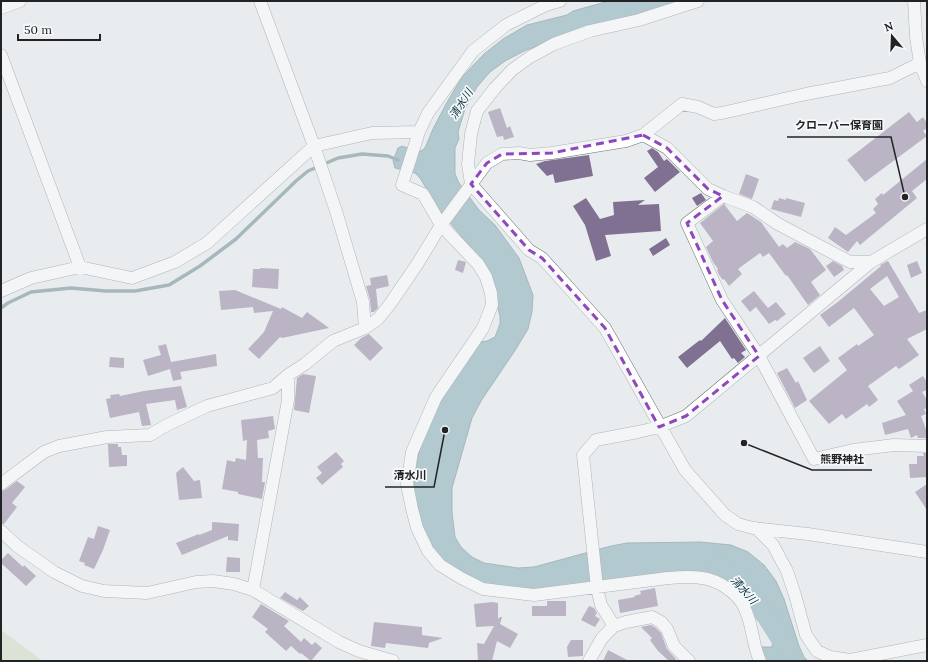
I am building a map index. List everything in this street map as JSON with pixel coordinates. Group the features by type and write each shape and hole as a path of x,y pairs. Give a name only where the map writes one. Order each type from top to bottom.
{"street":[{"path":"1,8 20,1"},
{"path":"260,1 325,178 362,302 365,328"},
{"path":"560,1 545,3 506,25 473,51 428,113 419,132 402,185 422,194 441,225 478,264 486,277 491,293 492,305 483,328 436,397 412,452 407,484 417,528 428,551 440,565 483,589 534,595 668,578 688,576 704,578 729,589 740,600 745,608 755,649 760,661"},
{"path":"698,1 639,20 590,31 554,44 530,57 512,70 476,111 471,134 468,164 471,184 529,250 542,258 605,328 631,372 659,427 685,470 725,515 738,524 756,528 808,534 927,552"},
{"path":"914,1 916,37 920,63 927,80"},
{"path":"1,55 80,267"},
{"path":"1,484 44,452 59,446 107,437 150,435 167,425 207,406 273,388 333,341 365,328 378,319 390,304 418,263 441,225 487,163 502,154 519,153 530,155 552,153 626,141 643,135 682,104 698,107 714,114 722,113 806,94 890,78 920,63"},
{"path":"1,291 31,278 80,267 132,278 175,262 207,243 315,150 372,133 419,132"},
{"path":"643,135 667,148 708,189 753,207 778,224 850,262 871,262"},
{"path":"723,196 687,223 722,300 759,356 814,459 853,450 894,445 927,446"},
{"path":"614,626 601,605 597,588 583,455 596,440 659,427 686,416 871,262 926,233"},
{"path":"253,590 288,400 288,375"},
{"path":"756,528 773,545 787,570 806,635 818,651 830,657 850,660 927,645"},
{"path":"1,531 17,546 54,572 82,586 104,591 147,593 196,582 213,581 234,584 253,590 339,642 359,651 393,661"},
{"path":"589,661 602,638 614,626 652,617 661,622 667,629 674,646 689,661"}],"highlighted area":[{"path":"643,135 667,148 708,189 723,196 687,223 722,300 759,356 686,416 659,427 605,328 542,258 529,250 471,184 487,163 502,154 552,153"}],"green space":[{"path":"1,630 43,661 1,661"}],"water":[{"path":"609,1 684,1 658,10 570,33 524,51 505,61 490,72 477,87 465,109 458,132 459,139 455,148 455,174 459,183 479,210 495,225 519,258 533,295 532,312 528,329 481,401 472,418 452,488 452,512 455,537 461,547 472,557 484,563 518,568 534,567 627,543 700,542 731,545 748,552 764,565 776,581 784,599 799,646 804,657 808,661 763,661 758,647 772,647 773,636 769,611 761,598 748,585 726,577 726,583 704,575 547,590 498,587 471,579 438,556 425,538 413,493 420,447 442,398 480,342 487,341 495,337 500,324 500,316 489,275 469,245 440,211 420,178 415,173 395,168 393,161 398,148 402,146 416,151 421,151 425,148 446,104 462,77 484,54 503,39 527,25 567,15 573,11"}],"building":[{"path":"500,108 507,128 510,126 514,137 504,140 503,136 497,137 488,112"},
{"path":"909,112 917,122 923,117 927,123 927,128 923,131 927,136 865,182 847,160"},
{"path":"652,148 658,152 664,161 667,159 680,172 655,192 644,178 658,167 647,151"},
{"path":"589,155 593,176 555,183 553,174 547,176 536,164 545,161"},
{"path":"927,159 927,179 912,191 917,198 860,245 857,241 848,252 828,238 835,227 846,235 876,213 873,209 878,204 875,199 882,193 883,195"},
{"path":"746,174 759,179 752,199 739,194"},
{"path":"701,193 706,200 697,206 692,198"},
{"path":"586,198 600,219 614,215 613,202 645,200 638,205 659,204 661,231 605,235 611,256 596,261 585,225 573,206"},
{"path":"779,198 786,200 786,198 805,203 801,217 771,209 774,200 778,201"},
{"path":"724,204 737,221 747,213 761,222 779,247 783,244 787,248 795,242 810,249 826,270 811,282 820,295 808,305 787,275 786,276 769,253 763,257 760,253 738,269 742,274 729,286 719,275 718,269 706,247 713,241 700,223"},
{"path":"666,238 670,245 653,256 649,249"},
{"path":"458,260 466,262 463,273 455,270"},
{"path":"833,261 842,266 844,270 834,277 826,266"},
{"path":"888,261 919,313 927,310 927,329 907,339 919,355 899,369 896,366 868,386 878,400 869,407 867,404 846,419 842,414 829,424 809,401 847,370 838,358 857,344 858,346 874,335 854,308 829,327 820,315 881,266 880,265","holes":["887,276 899,297 884,306 870,289"]},
{"path":"917,261 922,273 911,278 907,265"},
{"path":"253,269 279,269 278,289 252,287"},
{"path":"387,275 389,286 376,289 378,308 374,312 371,312 370,300 366,286 371,285 370,278"},
{"path":"235,290 281,309 282,307 302,318 307,312 329,328 282,338 280,337 259,359 248,349 264,332 273,311 254,313 253,307 221,310 219,291"},
{"path":"754,291 768,308 776,302 786,314 777,321 775,320 769,324 756,307 750,312 741,301"},
{"path":"725,318 746,350 741,353 745,357 738,363 734,358 732,359 720,341 687,368 678,357 700,340 701,341"},
{"path":"369,334 383,348 370,361 354,345 361,338"},
{"path":"166,344 171,362 216,354 217,366 180,372 182,379 173,381 170,369 148,376 143,360 161,355 158,346"},
{"path":"820,346 830,361 814,373 803,358"},
{"path":"110,357 124,358 124,368 109,367"},
{"path":"787,368 796,383 798,381 807,400 795,408 777,373"},
{"path":"303,374 316,376 309,413 294,410 297,378"},
{"path":"923,376 927,382 927,390 922,392 927,400 927,408 924,409 926,414 921,416 927,432 927,438 918,438 917,435 911,438 908,429 885,435 882,423 906,415 897,401 913,391 909,385"},
{"path":"181,386 187,407 177,410 175,400 146,404 151,425 142,426 139,412 110,418 106,399 111,398 110,395 119,394 120,396"},
{"path":"273,416 275,429 268,431 269,438 257,440 258,458 263,458 262,482 265,482 262,499 222,489 227,460 235,462 236,458 246,460 247,440 243,441 241,420"},
{"path":"108,444 118,444 118,447 121,447 122,455 127,455 127,466 109,467"},
{"path":"336,452 344,461 341,464 343,467 322,485 316,478 322,473 317,467"},
{"path":"923,453 927,453 927,477 910,478 909,464 917,464 917,456 924,456"},
{"path":"183,467 194,481 200,480 202,498 179,500 176,473"},
{"path":"17,481 25,487 12,503 17,507 4,524 1,524 1,491 5,490"},
{"path":"927,484 927,510 915,492"},
{"path":"212,522 239,524 238,541 228,540 228,536 182,555 176,543 212,530"},
{"path":"98,526 110,530 94,569 79,561 88,537 94,539"},
{"path":"8,553 23,567 24,565 36,576 26,586 1,563 1,560"},
{"path":"227,557 240,558 240,572 226,572"},
{"path":"655,588 658,606 620,613 618,600 635,597 634,596 641,594 640,591"},
{"path":"285,592 297,600 300,597 309,606 303,611 280,598"},
{"path":"547,601 566,601 566,616 532,616 532,606 547,606"},
{"path":"492,602 498,603 498,619 502,617 500,624 518,634 510,648 497,641 492,661 478,661 477,643 484,644 494,626 476,627 474,604"},
{"path":"261,604 289,621 284,626 301,642 304,638 312,645 315,642 322,648 311,661 291,646 286,651 265,632 268,629 252,617"},
{"path":"589,606 594,608 597,613 595,616 600,619 595,627 581,620"},
{"path":"374,622 422,627 422,635 443,638 429,643 428,648 386,643 385,648 371,646"},
{"path":"651,625 661,633 667,649 676,659 674,661 669,661 658,651 650,640 652,638 641,627"},
{"path":"571,640 583,640 583,656 568,657 567,647"},
{"path":"608,650 629,661 603,661"}],"waterway":[{"path":"1,308 31,292 71,288 106,291 135,291 169,285 200,266 236,239 308,171 338,158 362,154 388,156 398,160"},
{"name":"清水川","path":"718,565 735,578 767,617 795,661"}],"place":[{"name":"クローバー保育園","path":"905,197"},
{"name":"清水川","path":"445,430"},
{"name":"熊野神社","path":"744,443"}]}
